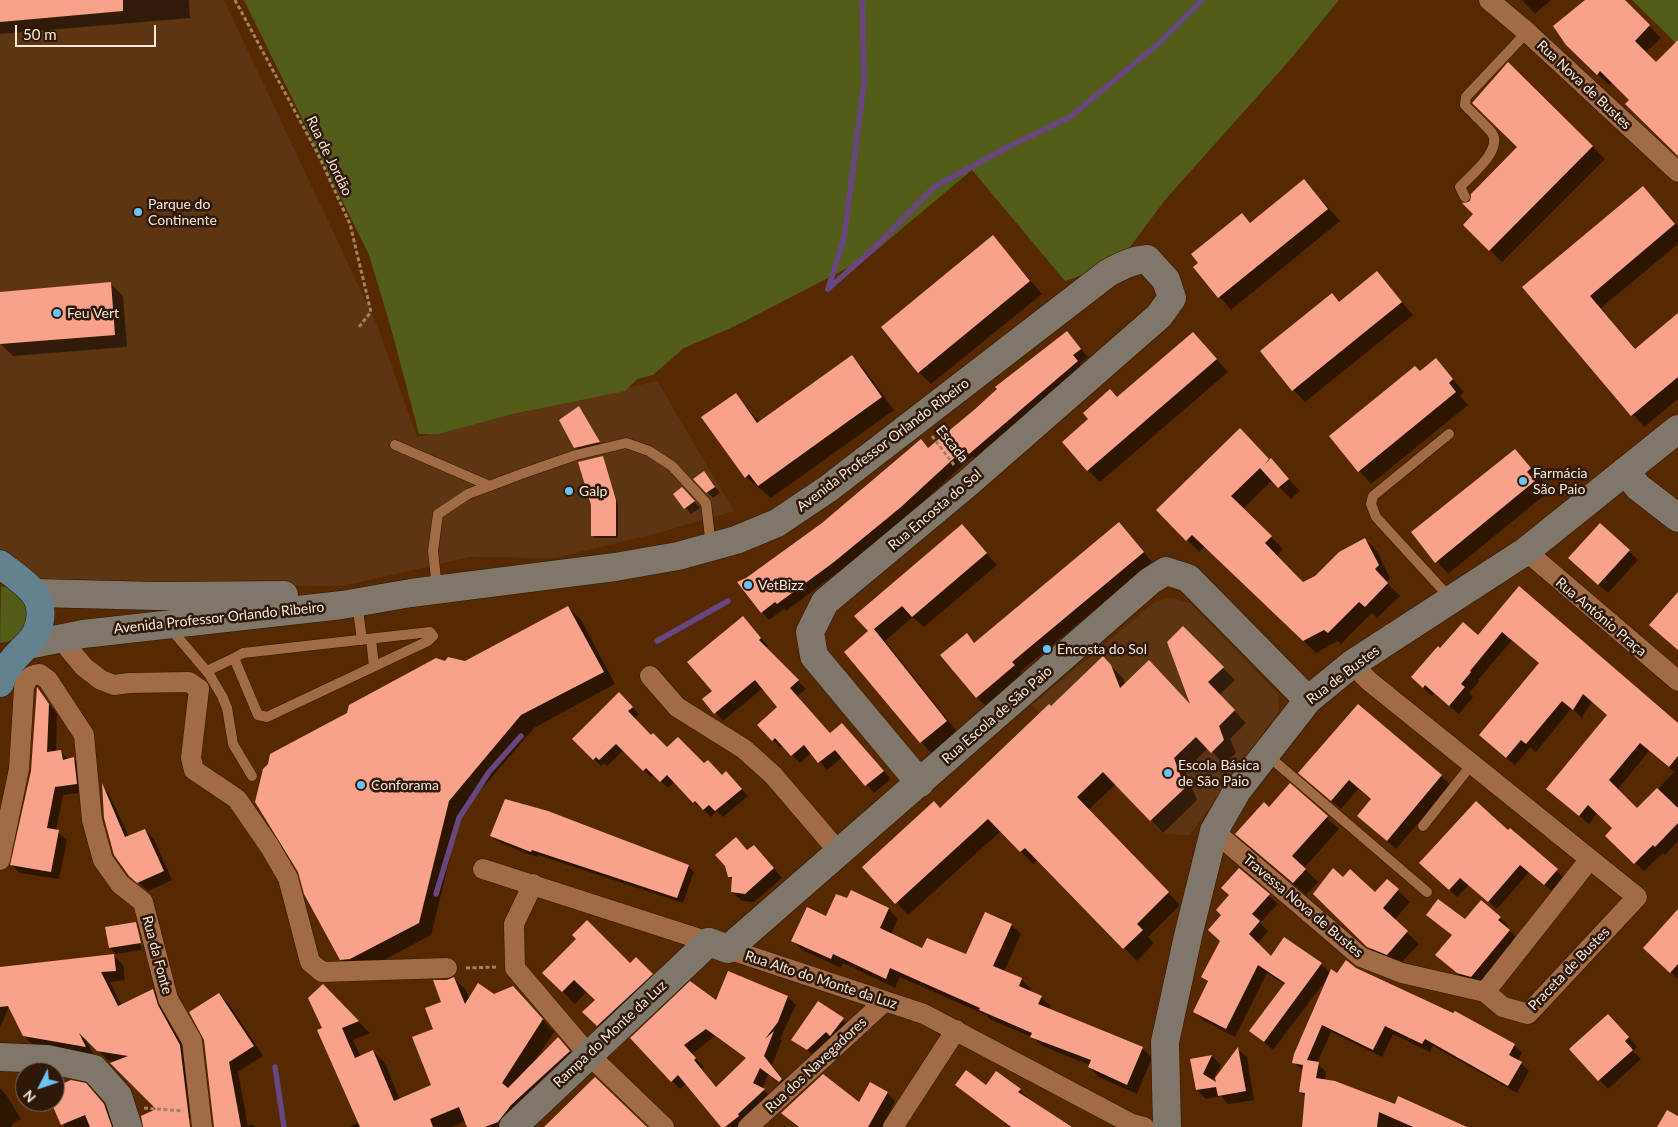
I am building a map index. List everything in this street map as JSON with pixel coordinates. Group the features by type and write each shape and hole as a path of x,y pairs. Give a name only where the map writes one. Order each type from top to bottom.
{"main road":[{"name":"Avenida Professor Orlando Ribeiro","path":"15,651 66,636 357,603 424,591 623,566 711,548 757,532 794,512 829,488 918,420 1100,278 1123,264 1147,259"},
{"name":"Rua Encosta do Sol","path":"920,783 814,656 810,632 826,602 968,483 1159,316 1172,298 1166,280 1147,259"},
{"name":"Rua de Bustes","path":"1167,1127 1165,1042 1188,936 1214,831 1237,792 1308,700 1352,664 1526,551 1678,428"},
{"path":"1625,471 1638,487 1678,518"},
{"path":"0,564 40,606 41,620 36,634 15,651 0,683"},
{"name":"Rua Escola de São Paio","path":"718,946 920,783 1150,581 1166,571 1188,578 1308,700"},
{"name":"Avenida Professor Orlando Ribeiro","path":"19,583 198,597 424,591"},
{"name":"Rampa do Monte da Luz","path":"513,1127 588,1054 718,946"},
{"path":"0,1057 47,1058 94,1069 118,1096 124,1117"}],"street":[{"name":"Rua Nova de Bustes","path":"1489,0 1527,32 1678,172"},
{"name":"Rua António Praça","path":"1526,551 1678,681"},
{"path":"66,636 69,649 84,667 101,680 114,685 189,682 199,689 191,758 194,770 237,799 270,847 288,878 310,962 316,968 322,972 446,968"},
{"name":"Praceta de Bustes","path":"1352,664 1369,681 1637,897 1528,1014 1503,1007 1485,992"},
{"name":"Rua da Fonte","path":"0,860 19,769 24,688 27,679 33,675 40,674 48,680 84,735 92,820 103,860 120,884 143,902 168,999 192,1041 201,1120"},
{"path":"650,676 677,706 744,749 773,775 838,851"},
{"name":"Travessa Nova de Bustes","path":"1214,831 1361,957 1402,972 1485,992"},
{"path":"1485,992 1590,859"},
{"name":"Rua Alto do Monte da Luz","path":"483,869 924,1014 1132,1124 1144,1127"},
{"path":"533,884 514,924 515,966 588,1054 664,1127"},
{"name":"Rua dos Navegadores","path":"748,1127 884,1002"},
{"path":"893,1127 956,1030"}],"lane":[{"path":"1465,197 1460,187 1492,153 1495,141 1493,134 1465,104 1466,96 1527,32"},
{"path":"1450,434 1374,496 1371,504 1376,517 1451,599"},
{"path":"424,591 433,551 438,514 468,494 576,455 626,443 649,451 672,466 706,503 711,548"},
{"path":"395,445 490,486"},
{"path":"357,603 374,666"},
{"path":"166,624 207,671 222,696 227,708 234,744 252,776"},
{"path":"207,671 243,653 430,632 433,636 428,641 267,716 258,715 234,658"},
{"path":"1265,754 1427,892"},
{"path":"1423,826 1472,764"}],"path":[{"name":"Rua de Jordão","path":"235,0 318,154 350,224 371,312 358,328"},
{"name":"Escada","path":"918,420 968,483"},
{"path":"446,968 515,966"},
{"path":"124,1117 201,1120"}],"shaded area":[{"name":"Parque do Continente","path":"0,0 224,0 377,325 417,437 657,381 734,511 658,533 555,558 470,557 343,586 39,587 0,556"},
{"name":"Escola Básica de São Paio","path":"1173,598 1190,603 1278,694 1279,711 1190,835 1163,834 1032,705 1156,601"}],"green space":[{"path":"244,0 1339,0 1289,61 1165,200 1118,263 1065,281 972,170 867,258 731,328 684,348 653,375 637,379 625,391 513,414 438,434 419,434 391,328 369,255"},
{"path":"1632,0 1678,0 1678,45"},
{"path":"1,586 12,590 21,597 26,606 27,616 20,634 12,640 0,643"}],"building":[{"path":"0,0 123,0 123,11 0,22"},
{"path":"1585,0 1625,0 1650,25 1635,41 1656,62 1678,40 1678,156 1625,104 1629,100 1600,71 1597,75 1566,45 1553,26"},
{"path":"1508,62 1593,146 1489,251 1463,225 1473,214 1462,203 1470,201 1471,194 1517,147 1472,103"},
{"path":"1304,179 1328,209 1218,298 1193,267 1198,263 1191,254 1242,213 1250,223"},
{"path":"1643,186 1675,224 1590,296 1635,349 1678,313 1678,377 1631,416 1522,287"},
{"path":"993,235 1030,281 918,373 881,327"},
{"path":"1377,271 1402,302 1292,391 1260,351 1332,293 1339,302"},
{"name":"Feu Vert","path":"111,282 115,335 0,344 0,292"},
{"path":"1067,331 1081,349 1073,355 1078,361 969,454 964,449 901,507 834,562 777,604 775,602 761,613 737,582 746,578 822,523 921,439 928,448 974,410 997,389 995,387"},
{"path":"1193,332 1217,359 1087,471 1062,442 1088,419 1083,413 1110,389 1117,397"},
{"path":"852,355 882,397 758,486 749,474 745,478 701,417 736,393 757,423"},
{"path":"1436,358 1453,379 1449,383 1456,392 1358,472 1329,436 1415,366 1420,371"},
{"path":"579,406 600,442 574,448 559,420"},
{"path":"1240,428 1269,459 1264,465 1271,458 1289,479 1278,488 1260,468 1231,496 1272,536 1265,543 1303,582 1315,576 1339,552 1365,538 1379,565 1375,569 1388,583 1365,607 1359,602 1328,633 1324,630 1303,641 1192,535 1186,541 1156,510"},
{"path":"1515,449 1531,468 1527,472 1535,481 1435,563 1411,532"},
{"path":"603,456 616,500 616,536 591,536 591,505 578,462"},
{"path":"704,471 715,487 706,493 693,479"},
{"path":"682,487 695,501 684,509 673,494"},
{"path":"1119,522 1144,552 1012,662 1015,665 976,698 940,655 967,633 974,643"},
{"path":"1600,523 1630,550 1598,585 1568,558"},
{"path":"962,524 987,553 912,617 902,606 874,629 947,721 920,743 844,652 868,631 854,616"},
{"path":"1519,586 1678,723 1678,756 1669,767 1640,743 1609,780 1637,808 1657,788 1678,808 1678,823 1655,847 1653,845 1634,864 1605,836 1612,828 1588,805 1579,816 1546,789 1607,715 1583,694 1573,710 1562,701 1526,744 1521,740 1506,758 1479,735 1539,663 1502,632 1470,671 1461,684 1465,687 1449,706 1425,685 1423,688 1411,677 1438,646 1440,648 1463,622 1478,635"},
{"path":"1678,592 1678,650 1649,625"},
{"name":"Conforama","path":"568,606 604,672 521,715 449,801 419,923 350,959 340,960 304,894 298,872 255,802 263,769 268,764 270,754 347,713 349,705 436,658 445,661 448,657 465,661"},
{"path":"743,616 761,638 759,640 799,680 790,688 830,733 842,723 884,771 865,786 835,750 818,763 804,745 791,756 775,738 772,741 757,725 777,707 755,680 714,714 702,699 712,691 687,662"},
{"path":"1183,626 1224,667 1208,682 1235,710 1219,726 1224,740 1211,753 1196,737 1174,758 1185,788 1150,821 1103,772 1077,797 1169,892 1137,924 1143,930 1123,949 1025,848 1020,852 988,819 895,904 862,867 934,801 940,808 1049,704 1051,706 1103,656 1111,665 1120,688 1149,660 1190,704 1167,642"},
{"path":"37,687 49,704 47,752 61,750 63,760 74,757 77,784 55,787 47,828 59,830 51,872 10,865 31,771"},
{"path":"619,692 633,707 628,711 651,735 653,733 667,747 678,737 704,763 708,760 722,775 726,771 742,789 715,811 709,805 703,810 695,801 693,803 667,775 660,782 646,768 643,771 616,744 599,760 596,757 593,760 572,739"},
{"path":"1358,704 1442,775 1387,841 1357,816 1371,799 1349,780 1331,801 1298,773"},
{"path":"102,783 125,837 145,829 164,871 137,883 129,876 114,855 104,818"},
{"path":"1290,783 1328,816 1292,856 1306,869 1293,883 1235,834 1264,802 1269,807"},
{"path":"505,799 548,811 689,865 677,898 532,850 531,852 490,836"},
{"path":"1476,801 1508,830 1510,828 1558,869 1544,885 1520,865 1488,902 1460,878 1449,890 1419,863"},
{"path":"736,837 747,850 754,845 774,868 745,894 731,892 732,877 728,877 725,866 715,855"},
{"path":"1239,868 1270,894 1252,914 1260,921 1249,934 1271,956 1284,937 1322,963 1264,1042 1249,1031 1285,983 1258,965 1226,1029 1193,1012 1208,981 1201,977 1220,941 1208,930 1221,915 1216,910 1229,895 1221,888"},
{"path":"1333,868 1343,877 1350,869 1375,892 1387,879 1399,889 1383,908 1408,931 1387,955 1367,947 1313,894"},
{"path":"851,890 889,908 880,928 922,948 927,938 966,954 985,912 1012,924 993,966 1022,978 1019,986 1042,996 1038,1004 1143,1047 1127,1085 1088,1067 1091,1060 1030,1037 1032,1033 890,968 886,979 833,954 831,959 791,941 807,907 826,916 836,894 847,898"},
{"path":"1438,899 1465,919 1481,900 1501,917 1498,920 1510,930 1471,977 1457,973 1435,955 1452,935 1426,915"},
{"path":"1678,909 1678,964 1670,973 1643,948"},
{"path":"587,920 630,963 636,957 653,974 597,1026 582,1012 595,1000 574,980 562,992 542,973 576,939 572,935"},
{"path":"136,922 141,943 109,948 105,927"},
{"path":"114,954 116,971 101,972 118,1006 153,989 158,1005 180,1045 190,1127 143,1127 141,1116 156,1109 110,1063 128,1056 97,1051 79,1033 86,1047 23,1036 8,1006 0,1007 0,967"},
{"path":"1346,960 1356,968 1453,1013 1455,1011 1515,1044 1509,1055 1522,1062 1508,1086 1425,1039 1422,1044 1385,1026 1373,1050 1322,1025 1307,1060 1319,1062 1316,1078 1335,1081 1395,1104 1398,1096 1467,1127 1413,1127 1379,1112 1377,1127 1302,1127 1305,1093 1299,1092 1303,1065 1292,1063 1294,1054 1331,969 1337,973"},
{"path":"728,971 788,996 778,1022 765,1039 774,1031 764,1056 782,1079 779,1082 760,1068 753,1083 765,1089 738,1114 739,1116 725,1127 721,1127 678,1075 671,1082 630,1038 690,981 716,1000","holes":["706,1029 746,1058 716,1087 694,1060 696,1058 684,1045"]},
{"path":"454,977 465,1004 478,983 494,994 513,986 543,1019 502,1083 508,1088 558,1037 570,1051 511,1105 498,1122 485,1127 467,1127 459,1107 430,1119 433,1127 360,1127 317,1030 322,1028 308,998 323,984 359,1021 342,1028 355,1058 373,1050 394,1101 431,1085 412,1037 433,1029 425,1008 441,1002 433,980 447,980"},
{"path":"219,993 254,1046 229,1062 241,1127 214,1127 204,1040 189,1012"},
{"path":"818,1001 844,1018 830,1036 826,1032 807,1050 791,1040"},
{"path":"1608,1014 1629,1037 1625,1041 1633,1050 1598,1081 1569,1049"},
{"path":"1238,1047 1246,1091 1218,1096 1216,1087 1196,1090 1190,1059 1212,1055 1203,1074 1216,1082 1215,1078"},
{"path":"966,1070 986,1085 996,1071 1021,1089 1018,1092 1072,1127 1011,1127 955,1085"},
{"path":"823,1074 859,1102 870,1082 888,1092 868,1127 799,1127 781,1113"},
{"path":"595,1077 647,1127 544,1127"},
{"path":"71,1080 86,1083 104,1104 112,1127 90,1127 85,1115 61,1125 55,1112 65,1112 65,1083"},
{"path":"1667,1110 1678,1116 1678,1127 1657,1127"}],"waterway":[{"path":"828,289 844,238 864,83 862,0"},
{"path":"828,289 871,251 934,187 1008,147 1070,117 1159,43 1202,0"},
{"path":"657,641 728,601"},
{"path":"436,894 459,818 489,772 521,736"},
{"path":"275,1067 284,1127"}],"place":[{"name":"Parque do Continente","path":"138,212"},
{"name":"Feu Vert","path":"57,313"},
{"name":"Farmácia São Paio","path":"1523,481"},
{"name":"Galp","path":"569,491"},
{"name":"VetBizz","path":"748,585"},
{"name":"Encosta do Sol","path":"1047,649"},
{"name":"Escola Básica de São Paio","path":"1168,773"},
{"name":"Conforama","path":"361,785"}]}
